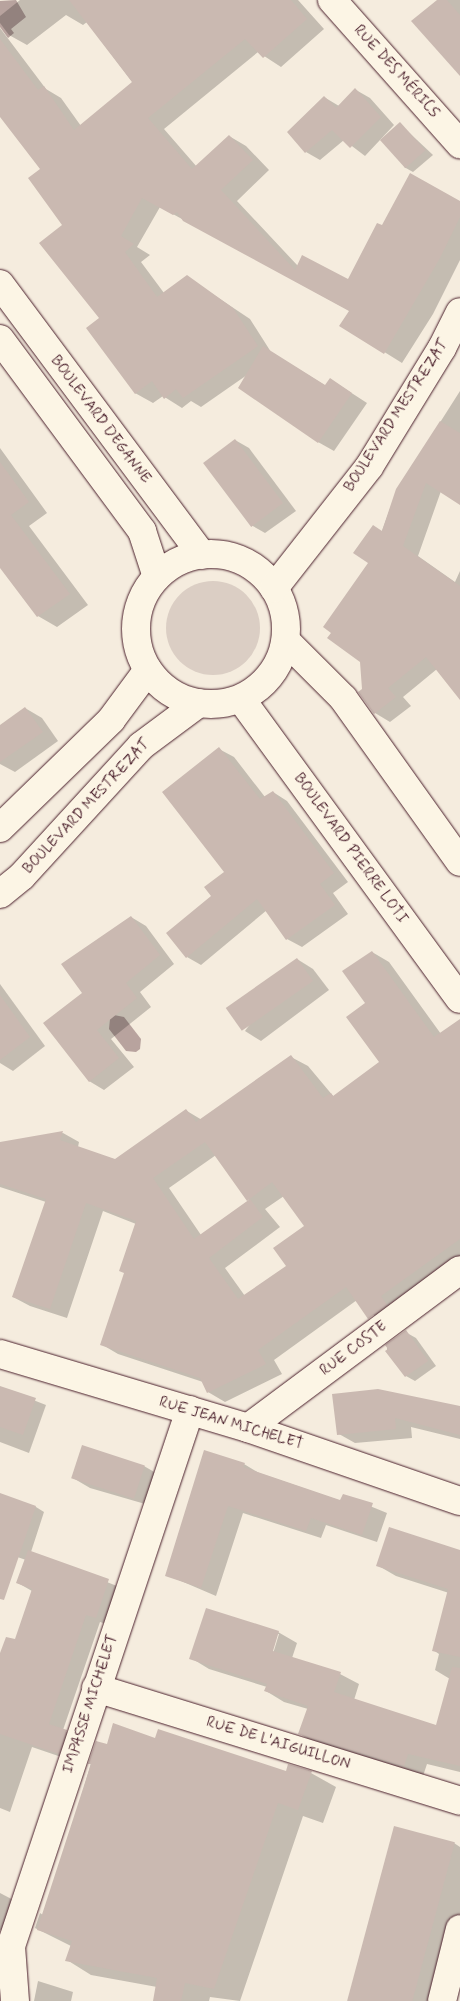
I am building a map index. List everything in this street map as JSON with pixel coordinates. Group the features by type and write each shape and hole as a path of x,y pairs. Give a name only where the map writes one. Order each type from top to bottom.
{"street":[{"name":"RUE DES MÉRICS","path":"332,0 460,144"},
{"name":"BOULEVARD DEGANNE","path":"0,284 202,555"},
{"name":"BOULEVARD MESTREZAT","path":"274,588 369,467 442,348 460,312"},
{"path":"0,339 142,531 157,577"},
{"path":"202,555 222,555 242,561 260,572 274,588 287,622 286,641 278,665 262,685 241,699 220,704 199,704 179,698 148,670 136,634 137,615 143,597 157,577 177,562 202,555"},
{"path":"286,641 343,698 460,862"},
{"path":"0,828 111,720 148,670"},
{"name":"BOULEVARD PIERRE LOTI","path":"241,699 460,999"},
{"name":"BOULEVARD MESTREZAT","path":"0,894 22,876 142,746 199,704"},
{"name":"RUE COSTE","path":"248,1428 460,1270"},
{"name":"RUE JEAN MICHELET","path":"0,1354 248,1428 460,1501"},
{"name":"IMPASSE MICHELET","path":"15,2001 11,1946 190,1410"},
{"name":"RUE DE L'AIGUILLON","path":"96,1688 460,1801"},
{"path":"442,2001 460,1929"}],"shaded area":[{"path":"16,0 26,17 11,29 14,33 8,38 0,27 0,1"},
{"path":"213,581 231,585 246,595 256,610 260,628 256,646 246,661 231,671 213,675 195,671 180,661 170,646 166,628 170,610 180,595 195,585"},
{"path":"114,1015 124,1017 141,1039 140,1049 136,1052 126,1051 109,1029 110,1019"}],"building":[{"path":"69,0 291,0 307,19 263,58 245,39 148,118 192,169 229,135 253,160 221,190 295,270 302,255 348,279 377,223 382,225 410,173 460,201 460,217 440,258 384,354 339,326 349,311 183,221 177,212 173,215 142,198 121,236 134,244 125,252 157,297 187,275 233,308 258,346 183,398 176,389 164,399 152,381 135,394 86,328 99,318 39,243 62,225 28,178 40,169 0,117 0,39 38,90 44,86 74,130 132,82"},
{"path":"437,0 447,0 460,15 460,76 411,21"},
{"path":"355,88 381,117 350,148 332,130 305,153 287,132 324,96 336,108"},
{"path":"400,122 425,150 405,168 380,140"},
{"path":"263,346 325,385 330,378 352,393 318,443 238,388"},
{"path":"440,421 460,433 460,505 426,483 403,546 460,586 460,700 426,657 388,688 396,697 374,714 358,692 362,689 360,662 327,638 331,633 323,627 368,563 353,553 373,525 382,531 396,489"},
{"path":"235,439 283,503 251,527 203,463"},
{"path":"0,462 29,502 11,515 70,594 37,617 0,568"},
{"path":"25,707 43,732 0,762 0,725"},
{"path":"219,747 260,799 273,791 334,873 320,884 335,905 286,940 257,899 186,958 166,933 211,896 204,887 224,872 162,792"},
{"path":"131,916 160,955 126,983 137,998 97,1030 119,1058 89,1082 43,1023 82,993 61,964"},
{"path":"372,951 434,1037 460,1019 460,1239 381,1296 387,1305 368,1319 346,1287 258,1350 266,1364 207,1393 200,1378 100,1345 124,1273 119,1271 136,1221 86,1203 50,1309 12,1297 46,1199 0,1184 0,1142 63,1131 60,1140 115,1159 186,1109 196,1122 291,1055 323,1098 331,1093 333,1096 379,1062 346,1017 365,1003 342,971","holes":["205,1142 247,1201 272,1182 304,1226 273,1248 286,1266 238,1299 209,1258 263,1217 250,1199 194,1239 153,1178"]},
{"path":"297,958 313,981 242,1031 226,1008"},
{"path":"0,995 30,1037 0,1060"},
{"path":"406,1330 428,1361 405,1377 385,1351 388,1349 385,1345"},
{"path":"0,1386 36,1398 23,1435 0,1427"},
{"path":"378,1389 460,1406 460,1435 395,1418 396,1429 337,1435 332,1394"},
{"path":"82,1445 145,1465 134,1499 71,1478"},
{"path":"204,1450 245,1463 243,1467 340,1500 343,1494 373,1503 362,1535 311,1518 306,1531 228,1506 201,1588 165,1576"},
{"path":"0,1493 36,1506 4,1600 0,1599"},
{"path":"389,1527 460,1550 460,1657 432,1651 448,1589 376,1566"},
{"path":"28,1550 109,1579 96,1618 86,1615 49,1724 67,1730 59,1754 0,1734 0,1653 6,1637 15,1639 32,1589 16,1583"},
{"path":"206,1608 279,1631 273,1651 341,1672 334,1692 436,1725 452,1667 460,1668 460,1766 408,1754 404,1766 298,1734 308,1706 264,1691 267,1684 189,1659"},
{"path":"113,1723 155,1738 158,1729 286,1771 288,1764 312,1771 298,1810 278,1803 214,1989 185,1983 181,2001 153,2001 157,1978 65,1961 72,1941 37,1930 91,1764 88,1764 96,1741 107,1744"},
{"path":"394,1826 455,1842 412,2001 347,2001"}]}
